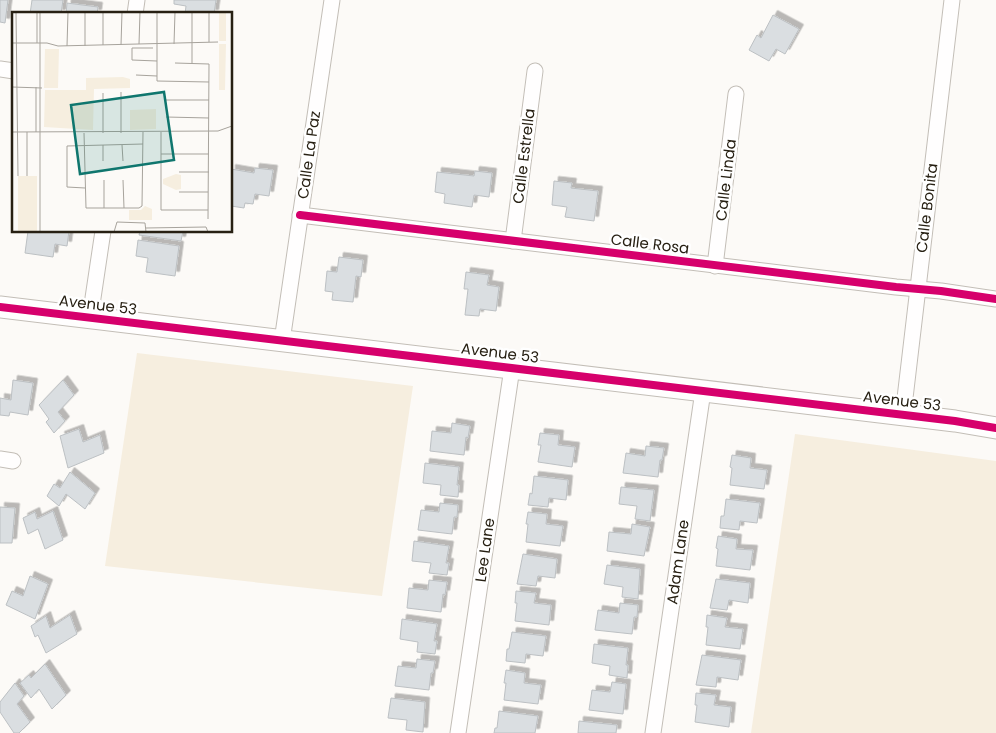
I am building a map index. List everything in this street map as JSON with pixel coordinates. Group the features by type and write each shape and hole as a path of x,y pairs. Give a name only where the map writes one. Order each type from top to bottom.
{"street":[{"name":"Calle La Paz","path":"282,341 332,0"},
{"name":"Calle Bonita","path":"902,415 952,0"},
{"name":"Calle Estrella","path":"513,241 535,71"},
{"name":"Calle Linda","path":"715,266 736,94"},
{"name":"Calle Rosa","path":"300,216 996,299"},
{"path":"90,318 103,232"},
{"name":"Avenue 53","path":"0,307 902,415 996,428"},
{"name":"Lee Lane","path":"458,733 512,368"},
{"name":"Adam Lane","path":"652,733 703,391"}],"shaded area":[{"path":"137,353 413,386 382,596 105,566"},
{"path":"795,434 996,461 996,733 751,733"}],"building":[{"path":"0,0 8,0 5,23 0,22"},
{"path":"32,0 63,0 61,12 30,12"},
{"path":"174,0 216,0 214,12 185,12 186,6 174,4"},
{"path":"67,3 98,7 97,12 66,12"},
{"path":"773,15 799,29 785,54 776,49 769,61 749,50 757,35 761,38"},
{"path":"255,168 273,170 269,196 255,194 253,204 245,203 244,208 232,206 232,169 254,173"},
{"path":"475,171 492,173 489,197 474,195 472,207 444,203 445,194 435,192 437,172 474,176"},
{"path":"554,181 572,183 571,188 598,191 594,221 565,217 567,207 552,205"},
{"path":"28,232 69,232 67,246 55,244 53,257 25,253"},
{"path":"140,232 183,232 181,241 139,235"},
{"path":"138,240 179,246 175,276 146,272 148,258 136,256"},
{"path":"339,257 363,260 361,277 356,276 353,302 332,300 333,292 325,291 327,271 337,272"},
{"path":"466,272 489,275 487,285 499,287 496,311 480,309 479,316 465,315 468,289 464,289"},
{"path":"13,380 33,383 28,415 10,412 9,416 0,415 0,398 11,400"},
{"path":"63,380 74,395 58,412 65,421 54,433 46,422 49,419 39,405"},
{"path":"452,423 470,426 468,438 466,437 464,455 430,451 432,431 451,433"},
{"path":"79,429 83,442 100,435 104,453 68,468 60,436"},
{"path":"540,433 559,435 558,445 575,447 572,467 538,462 541,445 538,445"},
{"path":"646,446 664,448 658,477 623,473 626,453 645,456"},
{"path":"732,455 751,458 750,468 767,470 764,489 730,485"},
{"path":"425,463 459,467 458,497 440,495 441,485 423,483"},
{"path":"70,472 95,493 85,509 66,494 59,506 47,496 54,484 60,488"},
{"path":"534,476 568,480 566,500 549,498 548,507 528,505 530,493 532,494"},
{"path":"621,487 654,490 650,521 635,519 637,506 619,504"},
{"path":"726,499 760,503 757,523 740,521 739,530 720,528"},
{"path":"440,503 458,505 452,534 418,530 421,510 439,512"},
{"path":"0,507 15,508 12,543 0,543"},
{"path":"53,511 63,540 45,549 38,529 28,534 23,518 35,512 37,519"},
{"path":"528,512 547,514 546,524 563,526 560,546 526,542"},
{"path":"632,524 650,527 644,556 607,551 609,532 631,534"},
{"path":"718,536 737,539 736,549 753,550 750,570 716,566"},
{"path":"414,541 449,546 446,563 449,563 447,575 429,573 431,563 412,561"},
{"path":"523,554 557,559 555,578 538,576 536,586 517,584"},
{"path":"607,565 640,569 638,599 622,597 623,587 604,584"},
{"path":"30,576 48,584 35,619 6,605 12,591 23,596"},
{"path":"716,579 750,583 748,603 729,600 727,610 710,608"},
{"path":"429,580 447,582 445,595 443,594 441,612 407,608 409,588 428,590"},
{"path":"516,591 536,593 534,603 551,605 549,625 515,621"},
{"path":"620,603 638,605 632,634 595,630 598,610 619,613"},
{"path":"70,615 77,634 46,653 38,635 35,637 31,626 46,616 50,628"},
{"path":"707,615 727,618 725,627 743,629 740,649 706,645"},
{"path":"402,619 437,624 434,641 437,641 435,654 417,652 418,642 400,639"},
{"path":"512,632 546,636 543,656 526,654 525,663 506,661"},
{"path":"594,644 628,648 627,678 609,675 610,666 592,663"},
{"path":"702,655 741,660 738,680 717,677 716,687 696,685"},
{"path":"417,659 435,661 429,690 395,686 398,666 416,668"},
{"path":"45,664 66,695 52,709 39,689 31,698 20,683 29,675 31,678"},
{"path":"506,670 525,673 524,683 541,685 538,704 504,700"},
{"path":"612,682 626,684 623,714 589,710 592,690 610,692"},
{"path":"15,683 24,696 17,704 30,722 19,733 14,733 0,712 0,702"},
{"path":"696,693 716,695 714,705 731,707 729,727 695,722"},
{"path":"391,698 425,702 423,732 406,730 407,720 388,718"},
{"path":"499,711 538,716 535,733 494,733 495,728 497,728"},
{"path":"579,721 617,725 616,733 578,733"}],"cycle path":[{"path":"300,215 996,299"},
{"path":"0,307 955,421 996,428"}]}
